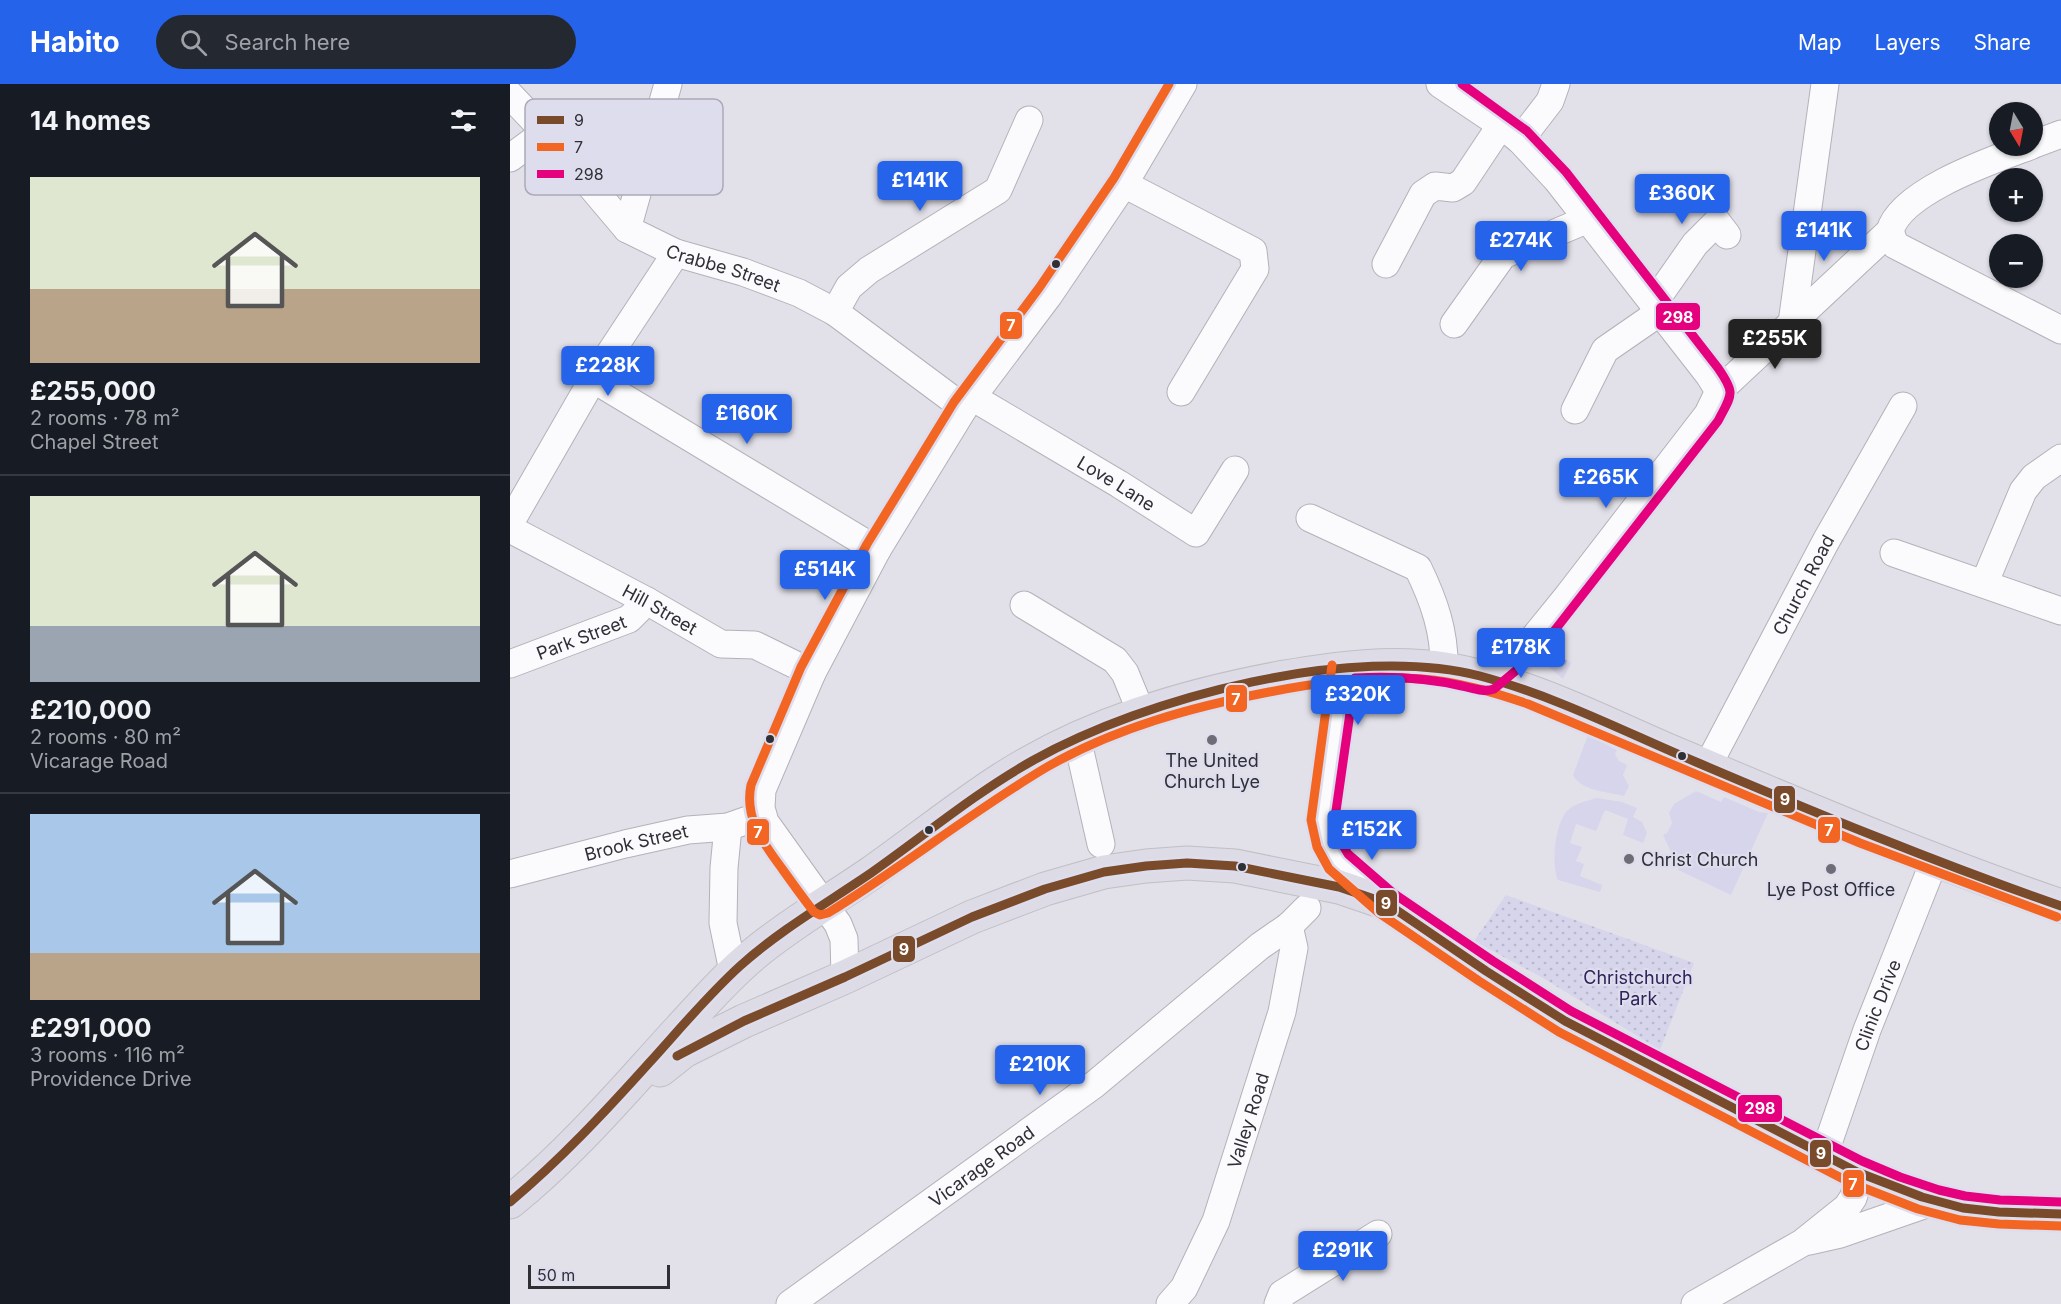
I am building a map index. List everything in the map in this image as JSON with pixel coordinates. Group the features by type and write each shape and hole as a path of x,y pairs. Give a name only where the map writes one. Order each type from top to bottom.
{"highway":[{"path":"591,1126 733,971 822,903 853,885 1004,778 1077,738 1141,712 1252,683 1344,667 1372,665 1443,669 1487,679 1533,694 1575,709 1776,797 2061,906"},
{"path":"510,1202 591,1126 684,1051 744,1021 845,977 972,917 1045,889 1104,872 1187,863 1235,866 1338,887 1386,903 1486,972 1565,1021 1857,1172 1903,1191 1964,1208 1997,1212 2061,1214"},
{"path":"733,971 741,993 744,1021"}],"street":[{"path":"664,99 668,84"},
{"path":"845,977 844,939 838,924 771,833 762,815 762,790 812,673 877,550 968,403 1049,295 1124,184 1183,84"},
{"path":"1440,84 1511,132 1557,180 1709,375 1719,392"},
{"path":"1386,264 1423,194 1435,186 1453,188 1463,182 1511,132 1550,101 1556,84"},
{"path":"1792,323 1825,84"},
{"name":"Crabbe Street","path":"510,95 525,111"},
{"path":"835,312 849,287 869,270 998,190 1029,120"},
{"path":"2043,141 2061,134"},
{"path":"510,158 525,147"},
{"path":"1487,679 1528,645 1574,589 1708,414 1719,392 1890,231 1893,220 1928,190 2003,156"},
{"path":"1124,184 1254,251 1255,268 1181,392"},
{"name":"Crabbe Street","path":"598,195 627,229 676,253 743,272 800,293 835,312 968,403"},
{"path":"627,229 637,195"},
{"path":"1454,324 1503,255 1586,220"},
{"path":"1575,410 1605,350 1657,308 1695,244 1717,222 1727,235"},
{"path":"1890,231 1895,245 2061,330"},
{"path":"510,523 593,379 676,253"},
{"path":"593,379 877,550"},
{"name":"Love Lane","path":"968,403 1119,484 1196,533 1235,470"},
{"name":"Church Road","path":"1707,767 1826,542 1903,406"},
{"path":"1984,584 2023,491 2034,477 2061,458"},
{"path":"1310,518 1418,568 1440,622 1445,647 1443,669"},
{"name":"Hill Street","path":"510,529 647,601 721,644 755,645 812,673"},
{"path":"1894,553 2061,611"},
{"name":"Park Street","path":"510,664 628,619 647,601"},
{"path":"1024,605 1115,660 1125,673 1141,712"},
{"path":"1528,645 1525,662 1533,694"},
{"path":"1344,667 1323,818 1324,831 1332,852 1340,862 1386,903"},
{"path":"1077,738 1101,844"},
{"name":"Brook Street","path":"510,874 625,844 688,831 728,827 762,815"},
{"path":"728,827 724,868 723,923 733,971"},
{"name":"Clinic Drive","path":"1824,1155 1867,1030 1935,859"},
{"name":"Vicarage Road","path":"790,1304 1095,1084 1298,917"},
{"name":"Valley Road","path":"1170,1304 1184,1288 1216,1221 1282,1012 1298,917"},
{"path":"1695,1304 1802,1243 1847,1207 1857,1186 1857,1172"},
{"path":"1802,1243 1840,1234 1935,1201"},
{"path":"1278,1304 1282,1294 1378,1234"}],"green space":[{"path":"1563,632 1552,649 1571,663 1563,679 1543,662 1545,653"},
{"path":"1588,735 1617,750 1615,754 1619,761 1627,765 1623,775 1629,786 1624,796 1588,788 1573,775"},
{"path":"1696,791 1721,802 1724,797 1759,812 1768,813 1731,895 1678,870 1682,858 1672,854 1663,835 1667,833 1672,823 1669,813 1674,804"},
{"path":"1597,798 1622,802 1637,808 1633,817 1642,822 1647,833 1643,843 1623,835 1628,819 1605,810 1596,831 1576,824 1570,843 1582,847 1576,861 1584,864 1580,876 1602,885 1600,892 1558,880 1555,864 1555,844 1563,817 1574,806"},
{"name":"Christchurch Park","path":"1506,895 1694,963 1660,1050 1543,978 1474,941"}],"transit line":[{"name":"7","path":"1169,84 1114,178 1039,288 954,402 867,544 801,667 751,785 750,809 763,841 814,912 820,915 828,913 991,802 1047,767 1127,730 1183,712 1288,688 1345,680 1403,678 1436,680 1463,685 1528,704 1860,843 2057,917"},
{"name":"298","path":"1462,84 1527,131 1566,172 1718,368 1728,383 1730,394 1718,421 1537,653 1494,689 1482,690 1409,678 1355,678 1335,818 1339,839 1348,854 1393,893 1571,1011 1862,1161 1900,1177 1965,1196 2000,1200 2061,1202"},
{"name":"7","path":"1332,665 1311,820 1317,847 1329,869 1379,913 1559,1032 1851,1183 1918,1209 1960,1220 2061,1226"},
{"name":"9","path":"510,1202 582,1135 728,977 787,929 871,873 990,787 1032,761 1132,716 1190,697 1251,682 1312,672 1372,666 1429,668 1480,676 1563,704 1832,819 1969,873 2061,906"},
{"name":"9","path":"677,1056 744,1021 845,977 972,917 1045,889 1104,872 1146,866 1187,863 1235,866 1339,887 1386,903 1565,1021 1857,1172 1922,1197 1963,1208 2061,1214"}],"place":[{"name":"The United Church Lye","path":"1212,740"},
{"name":"Christ Church","path":"1629,859"},
{"name":"Lye Post Office","path":"1831,869"}]}
